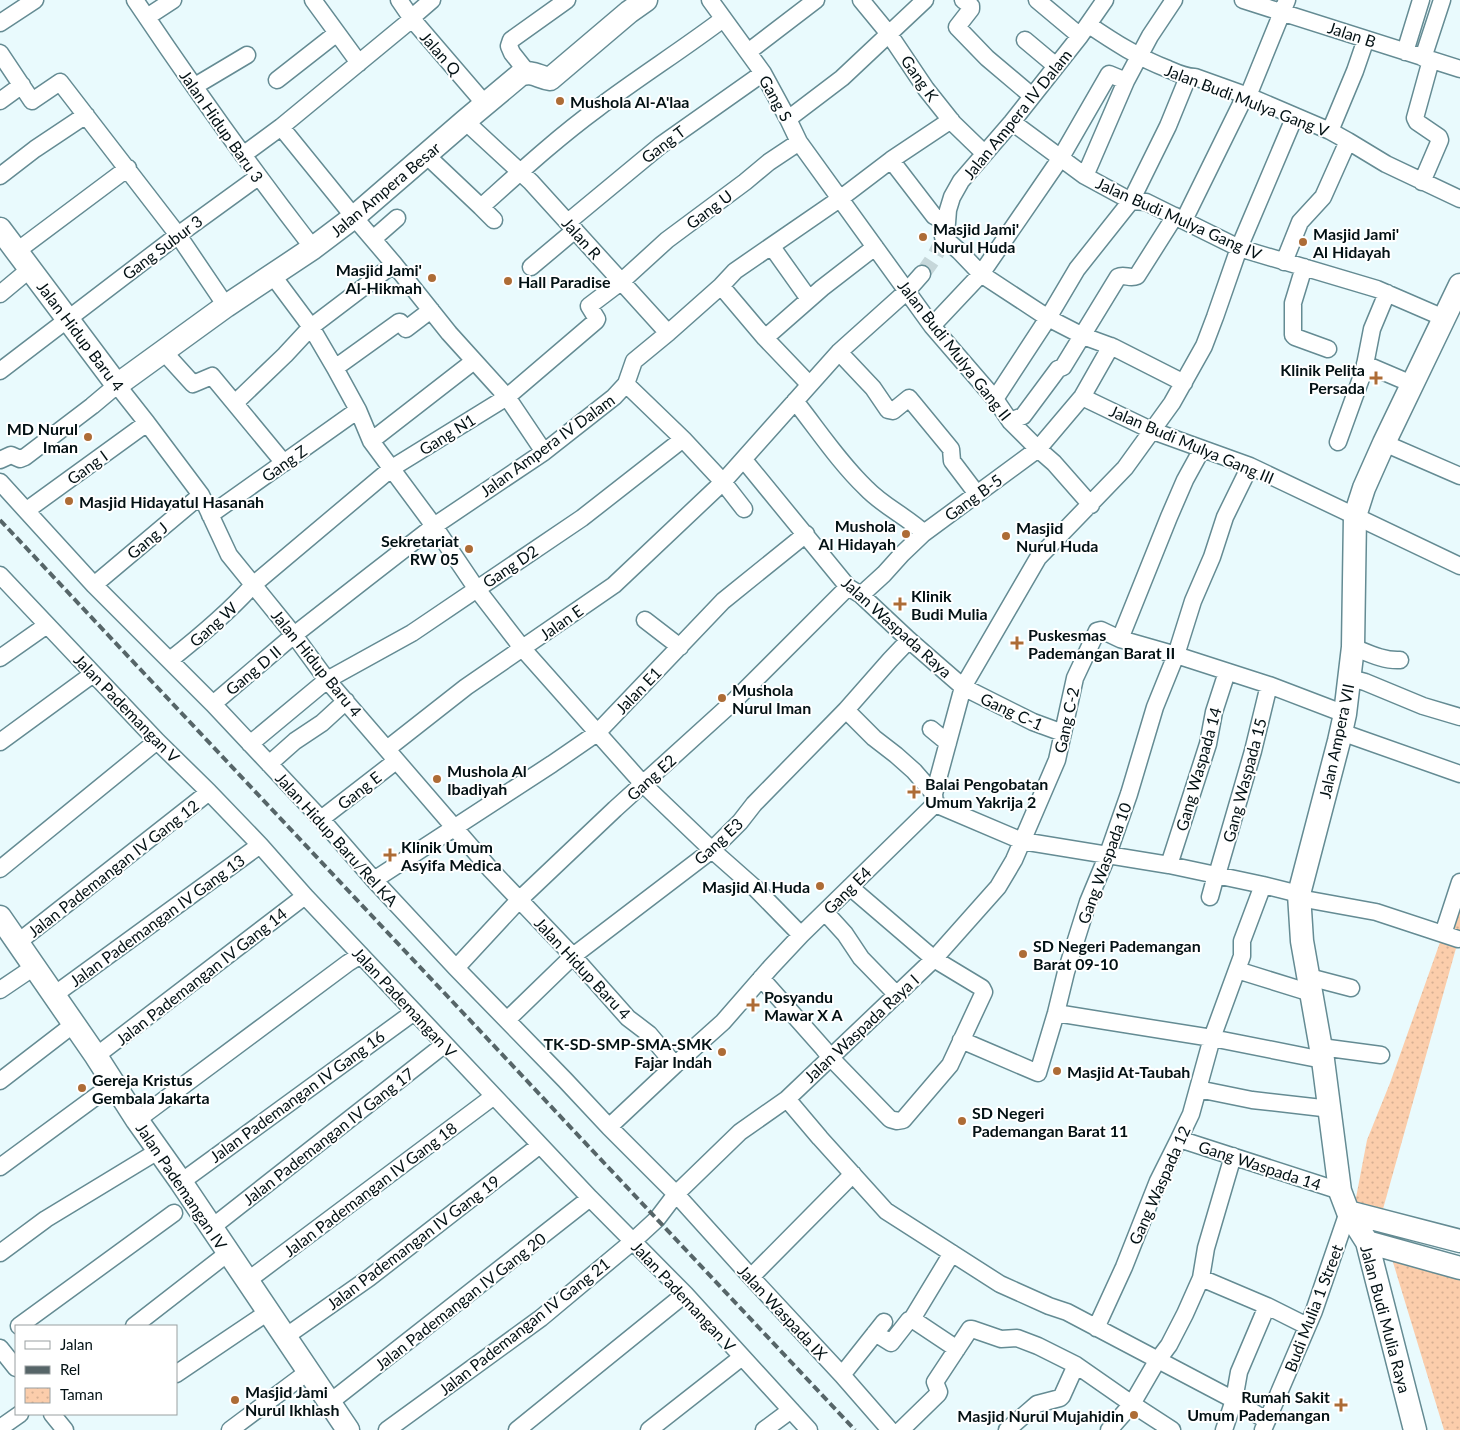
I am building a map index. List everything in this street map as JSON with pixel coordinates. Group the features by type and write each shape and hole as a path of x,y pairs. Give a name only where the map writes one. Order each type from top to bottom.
{"street":[{"path":"0,23 36,0"},
{"name":"Jalan Hidup Baru 3","path":"135,0 258,177 313,248"},
{"path":"147,17 173,0"},
{"name":"Jalan Q","path":"398,0 485,104"},
{"path":"243,155 281,127 412,19 432,0"},
{"path":"568,0 511,40 509,46 512,53 527,72 550,79 632,4"},
{"name":"Gang S","path":"710,0 763,73 799,142 841,198"},
{"path":"748,52 816,0"},
{"name":"Gang K","path":"861,0 889,34 926,89 951,120 984,153"},
{"path":"788,119 842,78 924,0"},
{"path":"963,0 971,6 971,9 958,28 987,58 1032,96"},
{"name":"Jalan Budi Mulya Gang V","path":"1037,0 1084,30 1139,57 1188,77 1195,77 1246,96 1330,131 1386,164 1460,199"},
{"name":"Jalan Ampera IV Dalam","path":"945,231 952,197 961,181 1012,122 1105,0"},
{"path":"1085,176 1126,81 1150,36 1174,0"},
{"name":"Jalan B","path":"1243,0 1285,6 1366,39 1460,69"},
{"path":"1405,52 1421,0"},
{"path":"1422,182 1440,140 1439,137 1417,122 1415,118 1442,0"},
{"path":"316,1 359,63"},
{"path":"1010,420 1023,416 1058,369 1063,367 1118,277 1130,278 1136,276 1179,218 1246,96 1285,6"},
{"path":"482,207 520,172 597,108 723,19"},
{"path":"277,80 337,33"},
{"path":"1330,131 1366,39"},
{"path":"1025,40 1056,66"},
{"path":"0,54 32,101 60,82 178,235 226,306"},
{"path":"195,86 247,55"},
{"name":"Jalan Ampera Besar","path":"117,385 226,306 354,218 485,104 516,78 527,72"},
{"name":"Gang T","path":"532,267 571,226 661,145 763,73"},
{"path":"932,326 981,274 1060,159 1109,74 1126,81"},
{"path":"995,399 1078,269 1131,201 1168,126 1188,77"},
{"path":"0,101 22,85"},
{"path":"0,176 35,149 86,115"},
{"path":"963,687 1038,558 1125,468 1153,431 1184,383 1204,346 1239,248 1295,116"},
{"path":"626,384 634,361 721,286 735,271 841,198 891,160 951,120"},
{"name":"Jalan R","path":"465,121 520,172 668,332"},
{"name":"Jalan Budi Mulya Gang IV","path":"1012,122 1085,176 1131,201 1146,202 1239,248 1387,293 1444,318"},
{"path":"281,127 449,333 507,397 544,452"},
{"path":"1284,262 1300,222 1323,197 1348,141"},
{"name":"Gang U","path":"622,281 667,240 769,162 799,142"},
{"path":"426,155 494,220"},
{"path":"891,160 959,251 981,274 1048,318 1083,336 1111,346 1184,383"},
{"path":"0,294 24,260 128,168"},
{"name":"Gang Subur 3","path":"0,371 178,235 258,177"},
{"name":"Jalan Budi Mulya Gang II","path":"841,198 932,326 995,399 1010,420 1054,463 1091,505"},
{"path":"373,240 397,218"},
{"name":"Jalan Hidup Baru 4","path":"0,229 200,496 229,555 328,680 491,870 573,956 628,1018 648,1034 675,1065"},
{"path":"772,247 809,299"},
{"path":"766,338 809,299 875,247"},
{"path":"235,403 285,356 311,326 394,264"},
{"path":"1304,267 1293,304 1293,335 1328,349"},
{"path":"723,482 839,352 907,291 922,274"},
{"path":"272,276 311,326 358,410 372,441 434,526 476,588 524,649 643,784 755,888 802,935"},
{"name":"Gang N1","path":"253,585 392,468 507,397 596,321 597,319 589,306 622,281"},
{"name":"Jalan Ampera VII","path":"1348,1212 1340,1191 1322,1053 1302,942 1299,896 1343,723 1350,678 1353,647 1355,516 1364,488 1384,443 1460,285"},
{"path":"721,286 766,338 810,384"},
{"path":"1338,442 1365,364 1372,329 1387,293"},
{"path":"335,368 399,322 406,329 431,310"},
{"path":"1082,397 1111,346"},
{"path":"163,351 193,384 211,376 284,463"},
{"path":"839,352 873,388 888,410 893,411 909,398 950,449 952,461 977,494"},
{"path":"372,441 474,360"},
{"path":"1365,364 1412,384"},
{"name":"Jalan Ampera IV Dalam","path":"294,635 434,526 544,452 614,397 626,384 683,439 723,482 744,509"},
{"path":"0,460 10,455 20,458 25,457 117,385"},
{"name":"Jalan Budi Mulya Gang III","path":"1082,397 1153,431 1250,466 1460,566"},
{"name":"Gang B-5","path":"854,591 884,574 924,533 1038,449 1082,397"},
{"path":"795,401 844,464 867,490 898,514 914,523 924,533"},
{"name":"Gang Z","path":"210,515 358,410"},
{"name":"Gang I","path":"27,510 147,423"},
{"name":"Gang D2","path":"250,744 328,680 412,632 582,518 683,439"},
{"path":"1384,443 1460,476"},
{"path":"1202,449 1185,480 1169,517 1120,639 1268,685 1343,723 1460,774"},
{"name":"Jalan Waspada Raya","path":"744,460 854,591 963,687 934,799"},
{"name":"Gang Waspada 10","path":"961,1040 1038,1073 1088,902 1108,854 1129,794 1155,708 1176,655 1193,601 1212,557 1225,517 1250,466"},
{"name":"Jalan Hidup Baru/Rel KA","path":"0,482 94,585 213,704 321,819 374,880 456,968 608,1127 676,1194"},
{"name":"Jalan E","path":"391,755 466,687 524,649 614,585 723,482"},
{"name":"Gang J","path":"94,585 200,496"},
{"name":"Jalan E1","path":"374,880 597,733 723,601 806,534"},
{"name":"Jalan Pademangan V","path":"0,575 157,741 260,845 305,896 590,1198 685,1294 809,1430"},
{"name":"Gang W","path":"170,660 191,644 253,585"},
{"name":"Gang E2","path":"456,968 519,900 854,591"},
{"path":"645,620 680,646"},
{"path":"0,658 47,626"},
{"name":"Gang C-2","path":"1022,842 1057,760 1075,678 1097,631 1102,630 1120,639"},
{"name":"Gang D II","path":"213,704 294,635"},
{"name":"Gang E3","path":"507,1020 573,956 712,850 846,710 909,640"},
{"path":"1353,647 1383,658 1400,660"},
{"name":"Gang Waspada 14","path":"1169,865 1208,744 1214,712 1227,672"},
{"path":"0,742 93,674"},
{"path":"1350,678 1423,706 1460,717"},
{"name":"Gang Waspada 15","path":"1210,897 1253,751 1268,685"},
{"name":"Gang C-1","path":"963,687 1033,722 1062,733"},
{"path":"269,764 295,741 322,723 346,701"},
{"path":"846,710 874,738 914,771 934,799 1022,842 1108,854 1263,885 1299,896 1376,912 1451,937 1460,882"},
{"path":"931,729 948,743"},
{"path":"0,868 157,741"},
{"name":"Gang E","path":"321,819 391,755"},
{"name":"Jalan Pademangan IV Gang 12","path":"17,943 209,792"},
{"name":"Gang E4","path":"608,1127 728,1017 761,978 934,799"},
{"name":"Jalan Waspada Raya I","path":"676,1194 740,1132 787,1099 934,959 998,887 1022,842"},
{"name":"Jalan Pademangan IV Gang 13","path":"54,995 260,845"},
{"name":"Gang Waspada 12","path":"1096,1328 1124,1267 1158,1181 1191,1114 1212,1038 1238,970 1242,956 1242,942 1263,885"},
{"path":"761,978 830,1057 890,1119 903,1120 950,1065 984,996 984,990 934,959 850,887"},
{"name":"Jalan Pademangan IV Gang 14","path":"96,1056 305,896"},
{"path":"825,912 845,934 860,958 897,995"},
{"name":"Jalan Pademangan IV","path":"0,917 348,1430"},
{"path":"137,1120 361,955"},
{"path":"0,990 34,967"},
{"path":"1238,970 1310,985 1351,988"},
{"name":"Jalan Pademangan IV Gang 16","path":"180,1182 414,1012"},
{"path":"1056,1013 1212,1038 1322,1053 1381,1055"},
{"path":"0,1080 74,1024"},
{"name":"Jalan Pademangan IV Gang 17","path":"212,1228 445,1044"},
{"path":"0,1167 113,1084"},
{"path":"1198,1089 1252,1100 1330,1109"},
{"name":"Jalan Pademangan IV Gang 18","path":"247,1281 494,1096"},
{"path":"787,1099 886,1211 1000,1284 1067,1312 1234,1400 1265,1425"},
{"name":"Gang Waspada 14","path":"1179,1139 1340,1191"},
{"name":"Jalan Pademangan IV Gang 19","path":"285,1337 369,1278 540,1144"},
{"path":"0,1253 46,1218 158,1151"},
{"path":"1109,1430 1132,1404 1169,1345 1201,1278 1206,1248 1233,1156"},
{"path":"750,1277 853,1174"},
{"name":"Jalan Pademangan IV Gang 21","path":"387,1430 541,1318 632,1242 676,1194"},
{"name":"Jalan Waspada IX","path":"676,1194 890,1430"},
{"name":"Jalan Pademangan IV Gang 20","path":"329,1403 590,1198"},
{"path":"1348,1212 1460,1240"},
{"name":"Jalan Budi Mulia Raya","path":"1348,1212 1367,1242 1415,1430"},
{"name":"Budi Mulia 1 Street","path":"1265,1425 1307,1326 1348,1212"},
{"path":"21,1325 174,1213"},
{"path":"1367,1242 1460,1268"},
{"path":"135,1325 228,1253"},
{"path":"842,1375 880,1328 890,1344 908,1320 912,1319 952,1253"},
{"path":"1201,1278 1267,1306 1307,1326"},
{"path":"516,1430 685,1294"},
{"path":"1224,1430 1234,1400 1239,1372 1267,1306"},
{"path":"178,1373 268,1312"},
{"path":"912,1319 957,1349"},
{"path":"0,1340 15,1329"},
{"path":"902,1430 938,1394 935,1382 970,1329 1002,1339 1019,1338 1038,1346 1076,1365 1172,1430"},
{"path":"0,1348 15,1367"},
{"path":"649,1430 742,1357"},
{"path":"1007,1430 1037,1404 1060,1398 1076,1365"},
{"path":"230,1430 309,1371"},
{"path":"764,1430 791,1410"},
{"path":"0,1428 19,1415"},
{"path":"53,1415 65,1430"}],"green space":[{"path":"1460,886 1460,934 1383,1209 1355,1203 1367,1140 1390,1083"},
{"path":"1392,1259 1460,1276 1460,1430 1444,1430"}],"tunnel":[{"path":"922,274 935,255 944,234"}],"railway":[{"path":"0,520 855,1430"}],"place":[{"name":"Mushola Al-A'laa","path":"560,101"},
{"name":"Masjid Jami' Nurul Huda","path":"923,237"},
{"name":"Masjid Jami' Al Hidayah","path":"1303,242"},
{"name":"Masjid Jami' Al-Hikmah","path":"432,278"},
{"name":"Hall Paradise","path":"508,281"},
{"name":"Klinik Pelita Persada","path":"1376,378"},
{"name":"MD Nurul Iman","path":"88,437"},
{"name":"Masjid Hidayatul Hasanah","path":"69,501"},
{"name":"Mushola Al Hidayah","path":"906,534"},
{"name":"Masjid Nurul Huda","path":"1006,536"},
{"name":"Sekretariat RW 05","path":"469,549"},
{"name":"Klinik Budi Mulia","path":"900,604"},
{"name":"Puskesmas Pademangan Barat II","path":"1017,643"},
{"name":"Mushola Nurul Iman","path":"722,698"},
{"name":"Mushola Al Ibadiyah","path":"437,779"},
{"name":"Balai Pengobatan Umum Yakrija 2","path":"914,792"},
{"name":"Klinik Umum Asyifa Medica","path":"390,855"},
{"name":"Masjid Al Huda","path":"820,886"},
{"name":"SD Negeri Pademangan Barat 09-10","path":"1023,954"},
{"name":"Posyandu Mawar X A","path":"753,1005"},
{"name":"TK-SD-SMP-SMA-SMK Fajar Indah","path":"722,1052"},
{"name":"Masjid At-Taubah","path":"1057,1071"},
{"name":"Gereja Kristus Gembala Jakarta","path":"82,1088"},
{"name":"SD Negeri Pademangan Barat 11","path":"962,1121"},
{"name":"Masjid Jami Nurul Ikhlash","path":"235,1400"},
{"name":"Rumah Sakit Umum Pademangan","path":"1341,1405"},
{"name":"Masjid Nurul Mujahidin","path":"1134,1415"}]}
